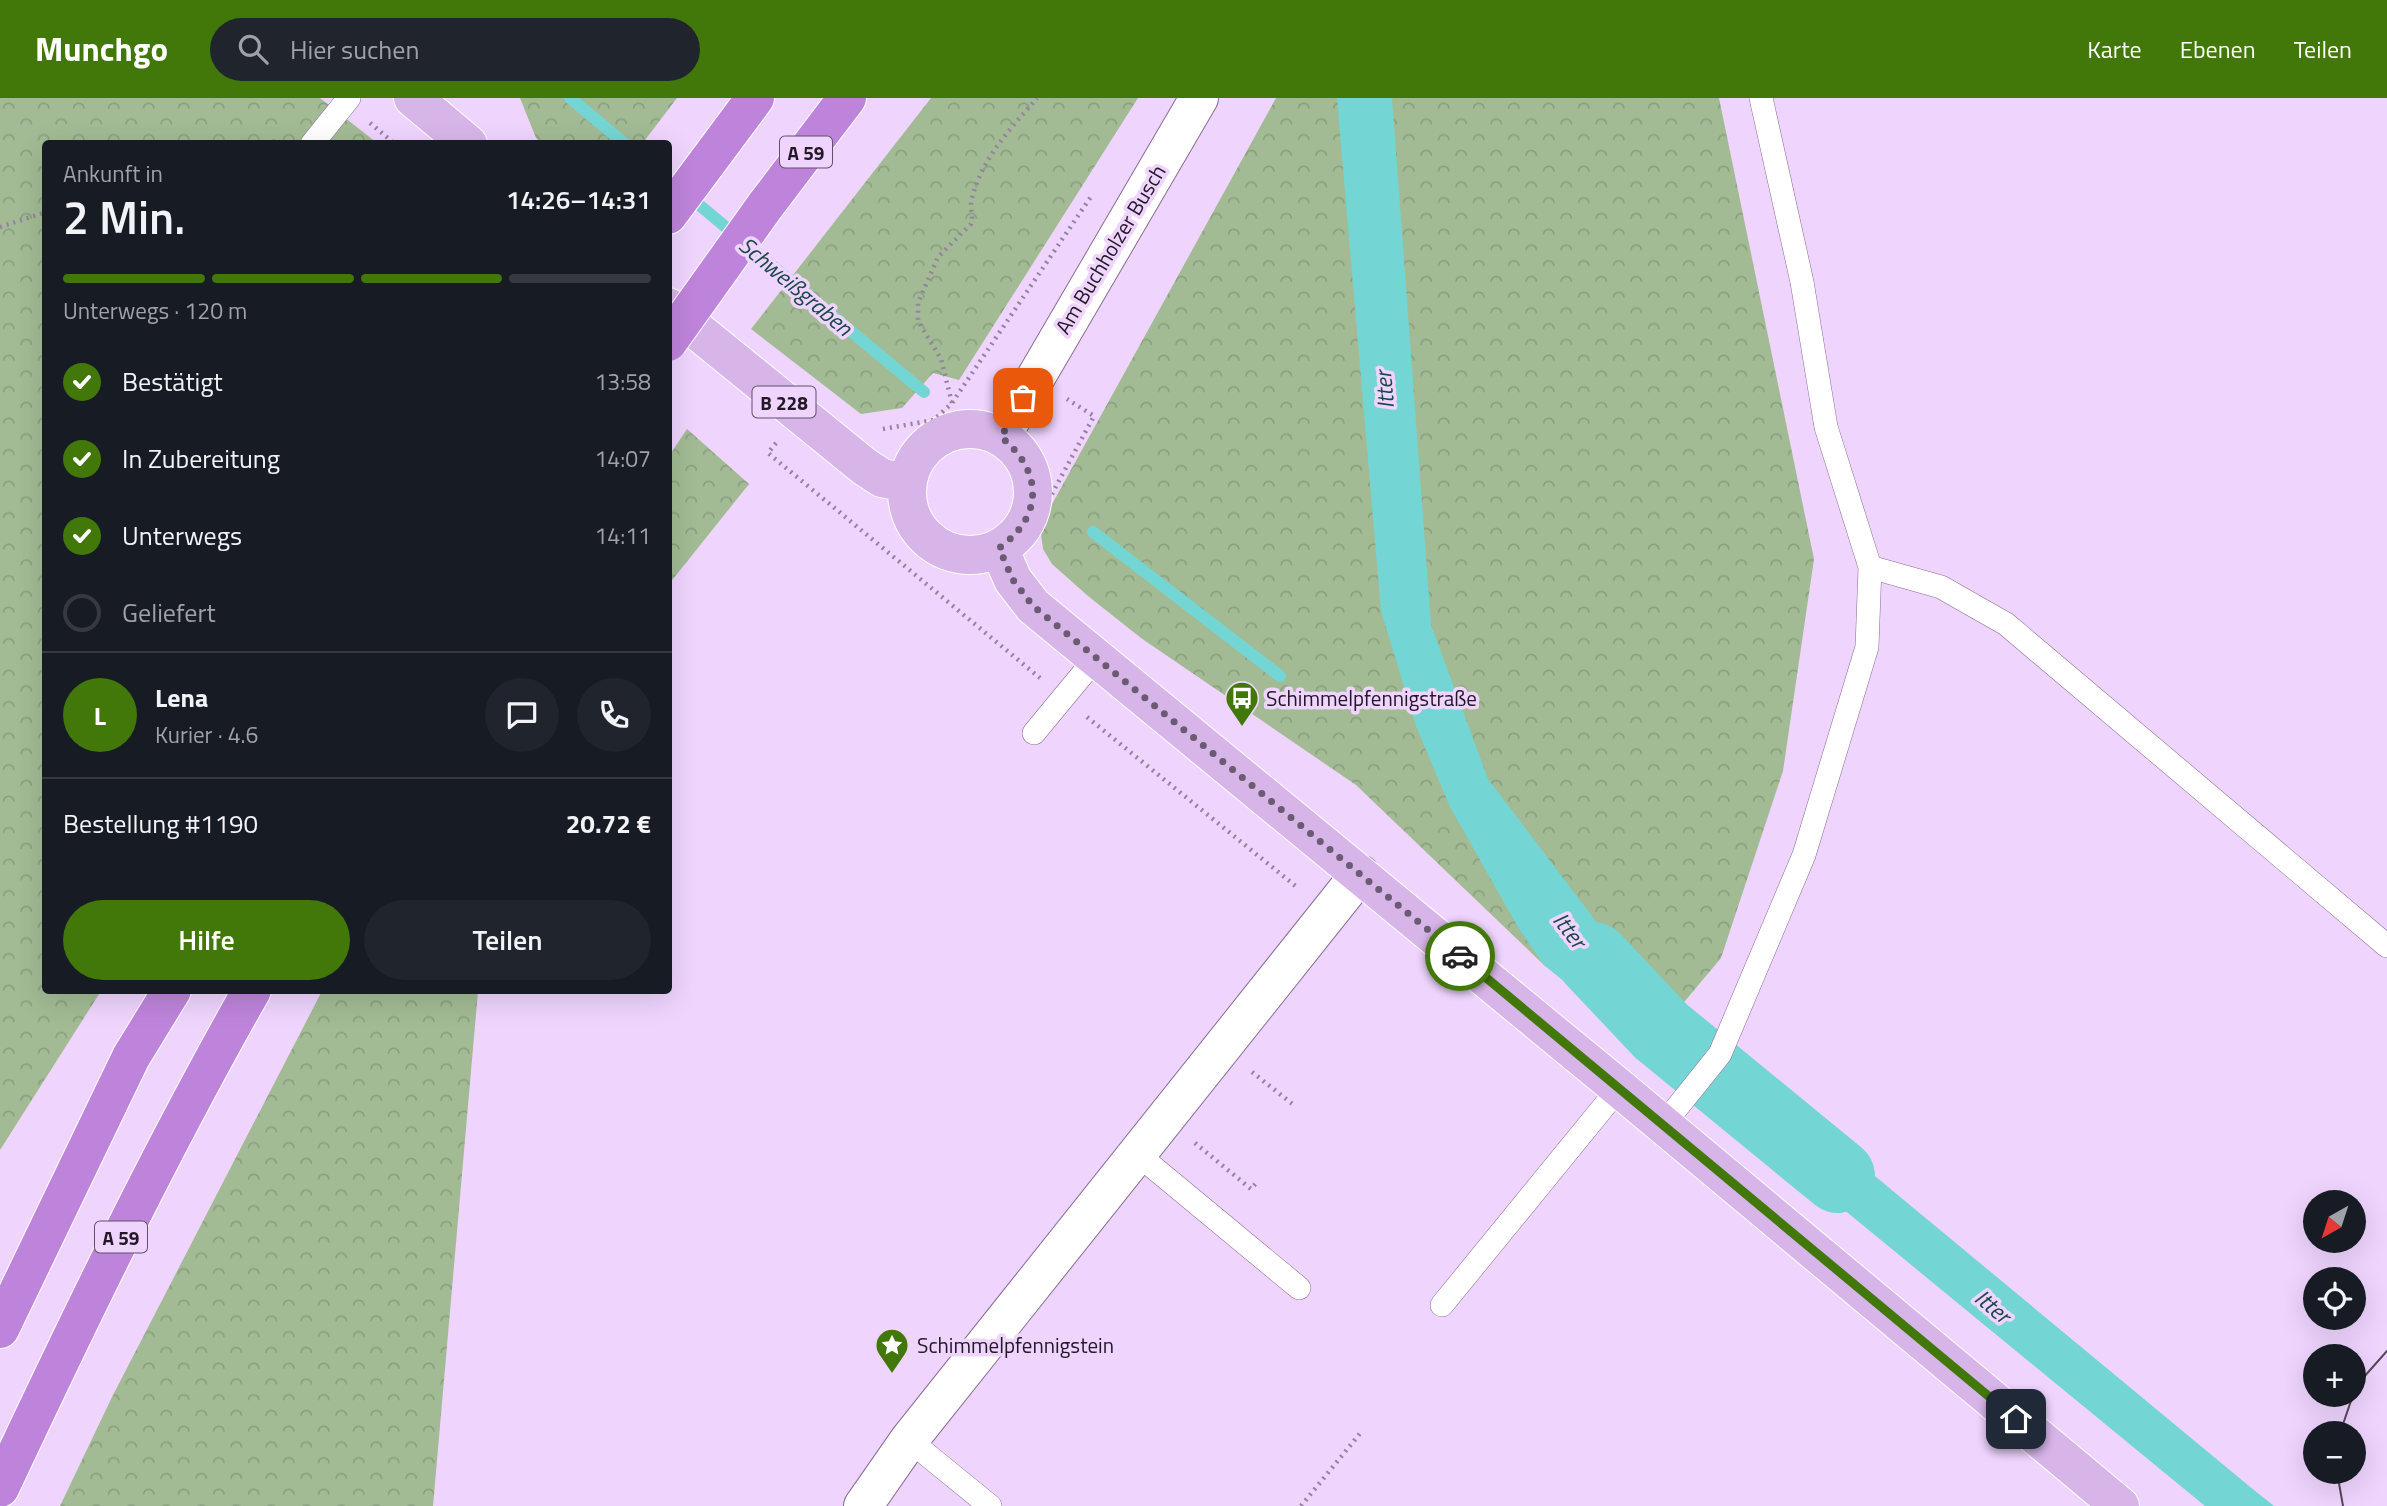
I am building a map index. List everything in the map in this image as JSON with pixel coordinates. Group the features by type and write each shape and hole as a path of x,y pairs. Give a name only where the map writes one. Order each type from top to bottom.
{"highway":[{"path":"672,209 755,98"},
{"name":"A 59","path":"672,336 765,205 847,98"},
{"path":"0,1329 131,1057 170,994"},
{"name":"A 59","path":"0,1488 84,1308 210,1064 250,994"}],"main road":[{"path":"413,98 463,140"},
{"name":"B 228","path":"672,310 865,467 882,478 907,483"},
{"path":"968,429 1001,437 1016,450 1027,466 1033,484 1032,503 1026,522 1015,537 999,548 981,555 961,555 942,549 926,537 914,521 907,503 907,483 912,466 922,451 950,432 968,429"},
{"path":"999,548 1013,580 1033,606 1619,1088 1669,1118 2120,1506"}],"street":[{"name":"Am Buchholzer Busch","path":"1001,437 1199,98"},
{"path":"863,1506 909,1440 1360,874"}],"lane":[{"path":"315,140 349,98"},
{"path":"1669,1118 1720,1054 1804,855 1867,647 1870,567 1826,427 1802,282 1761,98"},
{"path":"1870,567 1941,587 2006,624 2387,946"},
{"path":"1034,733 1096,658"},
{"path":"1442,1305 1619,1088"},
{"path":"1136,1153 1299,1288"},
{"path":"909,1440 989,1506"}],"path":[{"path":"952,404 941,359 918,321 918,303 938,257 971,224 971,201 981,172 1001,139 1037,98"},
{"path":"875,427 880,429 912,426 934,420 952,404 1095,191"},
{"path":"0,227 42,213"},
{"path":"989,348 1094,416 1041,514 1037,542"},
{"path":"999,644 1033,606"},
{"path":"1221,1047 1295,1106"},
{"path":"1165,1118 1251,1189 1257,1182"},
{"path":"1301,1506 1362,1431"}],"green space":[{"path":"0,98 320,98 373,140 42,140 42,994 99,994 0,1150"},
{"path":"520,98 677,98 645,140 536,138"},
{"path":"931,98 1138,98 959,380 933,373 902,408 861,414 751,329"},
{"path":"1276,98 1719,98 1814,559 1783,771 1721,958 1670,1019 1635,1035 1544,965 1356,785 1141,638 1052,564 1043,549 1040,526"},
{"path":"687,429 749,484 672,580 672,452"},
{"path":"320,994 478,994 433,1506 60,1506 112,1397"}],"water":[{"path":"1337,98 1392,98 1431,625 1488,779 1670,1019 1647,1049 1544,965 1519,929 1450,807 1416,726 1381,611"},
{"path":"1776,1094 2274,1506 2205,1506 1748,1131"}],"waterway":[{"name":"Schweißgraben","path":"570,98 620,140"},
{"name":"Schweißgraben","path":"672,182 924,392"},
{"name":"Schweißgraben","path":"1093,532 1280,676"},
{"name":"Itter","path":"1593,959 1661,1031 1838,1176"}],"tram line":[{"path":"2366,1375 2387,1351"},
{"path":"2344,1421 2349,1407"},
{"path":"2339,1484 2343,1506"}],"way so far":[{"path":"1023,398 1001,437 1016,450 1027,466 1033,484 1032,503 1026,522 1015,537 999,548 1013,580 1033,606 1460,956"}],"place":[{"name":"Schimmelpfennigstraße","path":"1242,728"},
{"name":"Schimmelpfennigstein","path":"892,1375"}],"route":[{"path":"1460,956 2016,1419"}]}
